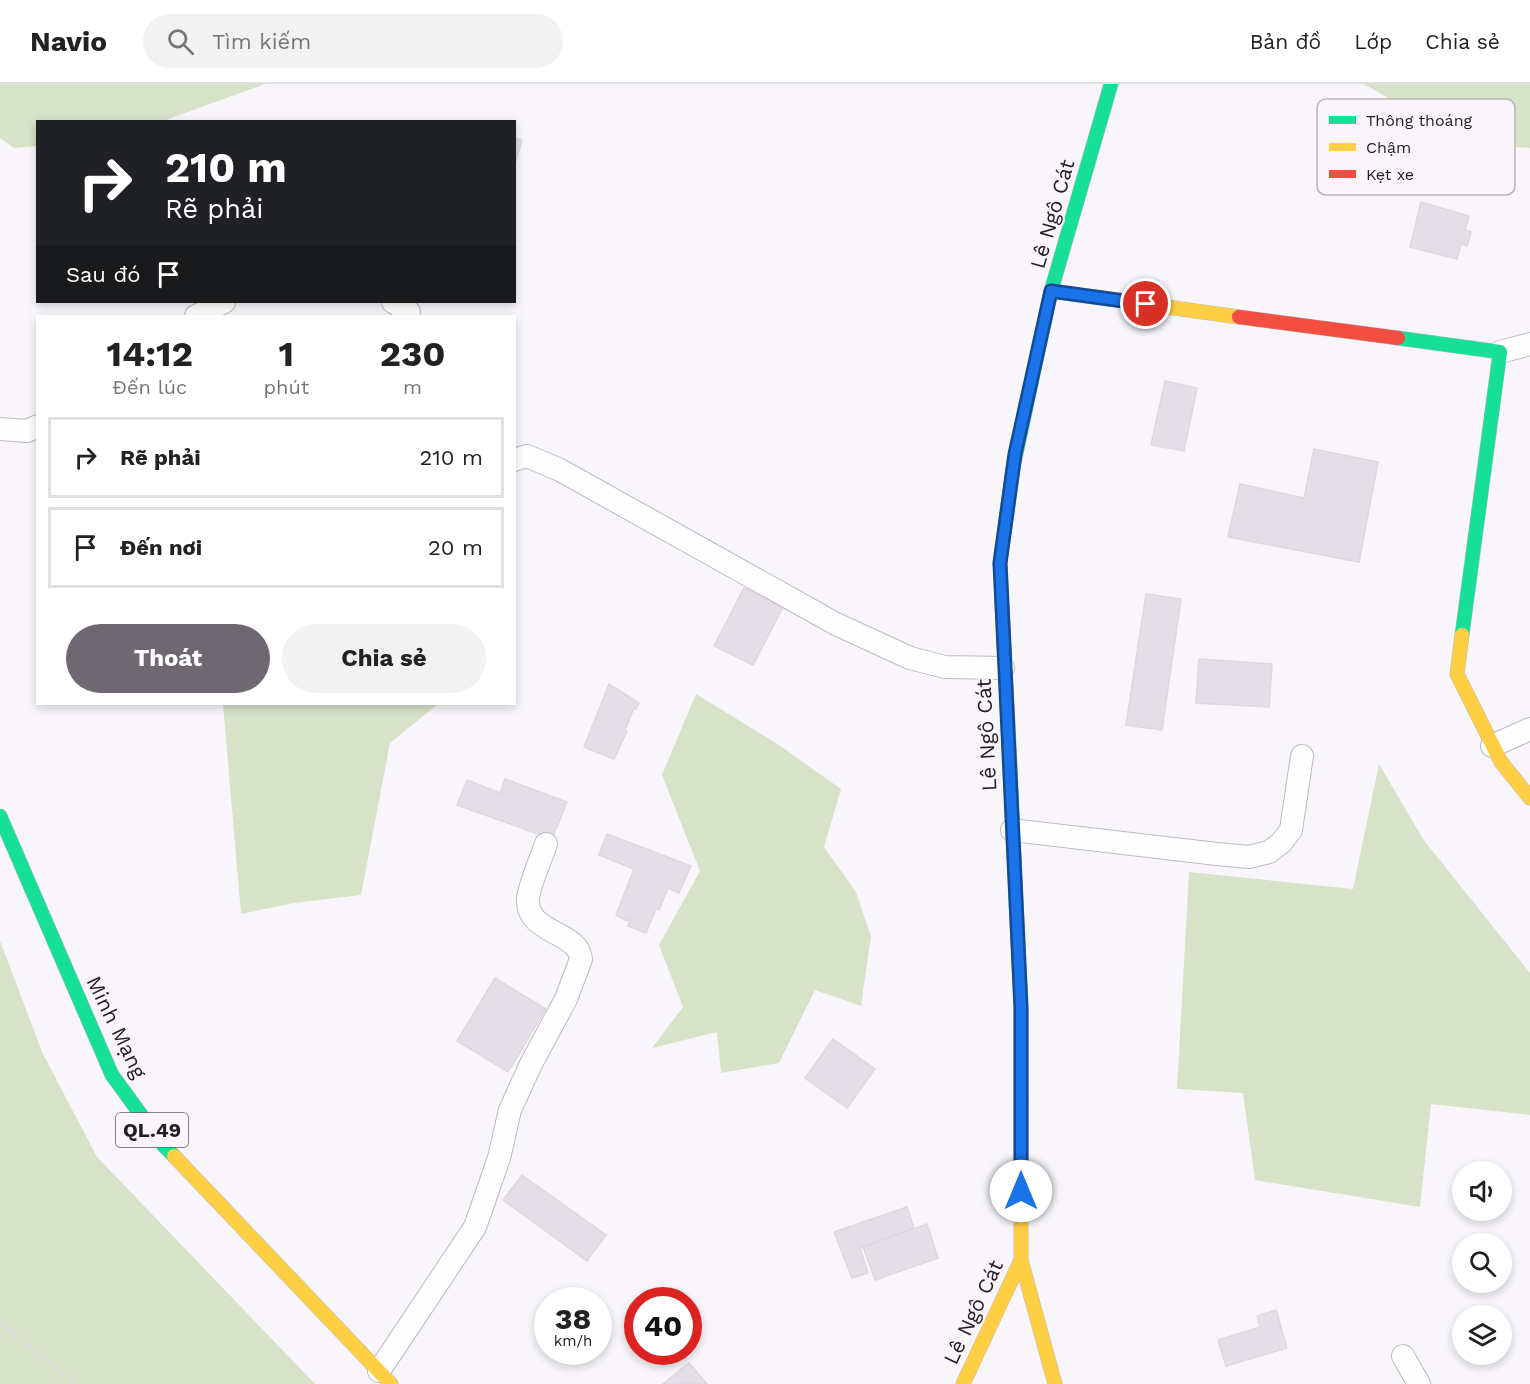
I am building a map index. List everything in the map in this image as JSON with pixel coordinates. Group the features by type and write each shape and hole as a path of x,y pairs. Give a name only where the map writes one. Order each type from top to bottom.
{"main road":[{"name":"Lê Ngô Cát","path":"963,1384 1021,1260 1021,1007 1003,668 1000,563 1015,454 1051,291 1110,84"},
{"path":"1051,291 1500,351 1457,674 1501,762 1530,798"},
{"name":"Minh Mạng","path":"0,816 112,1075 164,1146 385,1378"},
{"path":"1021,1260 1055,1384"}],"street":[{"path":"198,315 223,303"},
{"path":"1500,351 1530,344"},
{"path":"0,429 27,431 36,427"},
{"path":"516,459 527,456 560,470 836,624 910,658 945,667 1003,668"},
{"path":"1492,746 1530,729"},
{"path":"1012,830 1250,857 1269,852 1281,843 1291,830 1302,756"},
{"path":"385,1378 475,1227 500,1158 510,1110 531,1064 566,999 581,959 581,954 574,945 537,922 529,912 528,897 546,844"},
{"path":"1404,1356 1419,1384"}],"path":[{"path":"0,1322 75,1384"}],"green space":[{"path":"0,84 265,84 166,120 36,120 36,146 14,148 0,138"},
{"path":"1364,84 1530,84 1530,148 1515,147 1515,99 1390,99"},
{"path":"696,694 776,743 841,789 824,847 856,892 871,936 861,1006 815,990 779,1063 721,1073 717,1032 652,1048 683,1007 659,945 700,871 662,775"},
{"path":"223,705 437,705 390,743 361,895 294,903 241,914"},
{"path":"1379,764 1423,839 1530,973 1530,1115 1431,1104 1420,1207 1255,1180 1243,1093 1177,1089 1189,872 1353,889"},
{"path":"0,941 43,1054 97,1157 315,1384 0,1384"}],"building":[{"path":"516,138 522,140 516,160"},
{"path":"1421,202 1469,216 1465,230 1471,232 1467,246 1461,244 1457,259 1410,247"},
{"path":"1165,381 1197,388 1184,451 1151,445"},
{"path":"1314,449 1378,462 1359,562 1228,537 1240,484 1304,498"},
{"path":"744,588 783,607 753,665 714,646"},
{"path":"1146,594 1181,599 1162,730 1126,725"},
{"path":"1199,659 1272,664 1269,707 1196,703"},
{"path":"609,684 639,703 636,709 634,708 625,730 627,731 614,759 584,747"},
{"path":"505,779 567,802 552,839 457,805 467,780 500,793"},
{"path":"607,834 691,866 679,893 668,888 646,933 628,926 630,920 616,915 634,869 599,855"},
{"path":"495,978 546,1009 508,1072 457,1041"},
{"path":"833,1039 875,1069 847,1108 805,1078"},
{"path":"522,1175 606,1235 587,1261 503,1200"},
{"path":"907,1207 914,1228 860,1248 868,1273 852,1278 834,1232"},
{"path":"927,1224 938,1258 875,1280 863,1247"},
{"path":"1276,1310 1287,1348 1226,1366 1218,1340 1260,1327 1257,1316"},
{"path":"687,1365 691,1365 707,1384 663,1384"}],"traffic: fast":[{"path":"1013,468 1051,291 1111,84"},
{"path":"1398,338 1500,352 1462,635"},
{"path":"1008,723 1021,1007 1021,1100"},
{"path":"0,816 112,1075 164,1146 174,1156"}],"traffic: slow":[{"path":"1051,291 1239,317"},
{"path":"1462,635 1457,674 1501,762 1530,798"},
{"path":"963,1384 1021,1260 1021,1100"},
{"path":"174,1156 391,1384"},
{"path":"1021,1260 1055,1384"}],"traffic: jam":[{"path":"1239,317 1398,338"},
{"path":"1008,723 1000,563 1013,468"}],"route":[{"path":"1021,1191 1021,1007 1003,668 1000,563 1015,454 1051,291 1146,304"}]}
